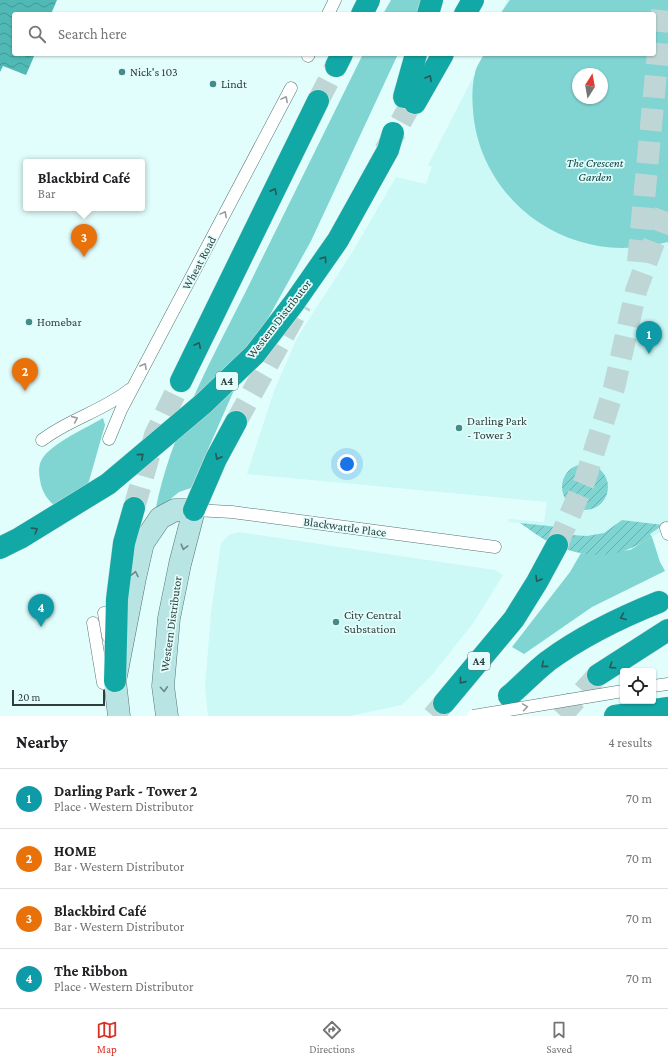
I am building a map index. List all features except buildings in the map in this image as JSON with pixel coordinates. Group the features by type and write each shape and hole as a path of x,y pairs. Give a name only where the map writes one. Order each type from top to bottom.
{"highway":[{"path":"363,12 369,0"},
{"path":"429,12 432,0"},
{"path":"466,12 473,0"},
{"path":"416,56 410,100 442,56"},
{"path":"181,380 318,101"},
{"name":"Western Distributor","path":"0,548 20,538 108,484 204,403 255,354 294,303 338,240 393,139"},
{"path":"194,510 216,459 236,422"},
{"path":"109,682 124,543 134,508"},
{"name":"A4","path":"444,703 514,619 537,582 557,545"},
{"path":"509,696 547,662 576,642 616,620 659,602"},
{"path":"598,674 668,630"},
{"path":"615,716 665,708"}],"main road":[{"path":"119,716 109,682 143,543 160,518 175,510 194,510"},
{"name":"Western Distributor","path":"167,716 163,686 170,618 180,564 194,510"}],"lane":[{"path":"329,12 335,0"},
{"name":"Wheat Road","path":"109,439 132,387 291,88"},
{"path":"42,440 68,422 120,397 132,387"},
{"name":"Blackwattle Place","path":"194,510 232,512 495,547"},
{"path":"104,613 109,682"},
{"path":"93,623 109,682"},
{"path":"472,716 620,691"}],"shaded area":[{"path":"507,0 668,0 668,527 646,541 588,554 547,541 520,523 508,522 509,519 544,522 547,502 247,474 274,391 297,338 353,251 396,177 426,184 432,167 428,165 484,56 656,56 656,12 502,12"},
{"name":"City Central Substation","path":"239,532 495,570 503,575 474,622 433,674 402,705 349,716 208,716 205,687 211,613 221,543 229,535"}],"green space":[{"path":"391,0 425,0 419,12 384,12"},
{"name":"The Crescent Garden","path":"510,0 668,0 668,242 623,248 612,248 589,244 557,233 538,222 520,208 505,192 493,174 483,154 476,132 472,96 475,73 483,56 656,56 656,12 501,12"},
{"path":"362,56 397,56 311,241 256,340 191,488 179,492 155,512 170,456 180,429 204,375"},
{"path":"103,418 105,425 81,509 59,510 49,500 42,489 39,467 42,459 53,447"},
{"path":"580,464 590,464 598,468 604,474 608,482 608,492 604,500 598,506 590,510 580,510 572,506 566,500 562,492 562,482 566,474 572,468"},
{"path":"622,520 663,525 650,534 652,537 639,545 626,550 601,555 576,552 563,548 545,540 520,523 558,527 572,535 587,536 604,533"},
{"path":"652,537 660,562 665,571 592,607 524,654 512,647 570,572 581,553 588,554 630,550"}],"water":[{"path":"0,0 57,0 52,12 12,12 12,56 34,56 26,75 3,66 0,72"}],"tunnel":[{"path":"638,262 663,0"},
{"path":"318,101 336,66"},
{"path":"385,151 421,85"},
{"path":"557,545 585,480 614,388 636,291 668,204"},
{"path":"236,422 301,304"},
{"path":"134,508 155,435 181,381"},
{"path":"561,716 598,675"},
{"path":"433,716 444,703"}],"place":[{"name":"Nick's 103","path":"122,72"},
{"name":"Lindt","path":"213,84"},
{"name":"Blackbird Café","path":"84,257"},
{"name":"Homebar","path":"29,322"},
{"name":"Darling Park - Tower 2","path":"649,354"},
{"name":"HOME","path":"25,391"},
{"name":"Darling Park - Tower 3","path":"459,428"},
{"name":"City Central Substation","path":"336,622"},
{"name":"The Ribbon","path":"41,627"}]}
